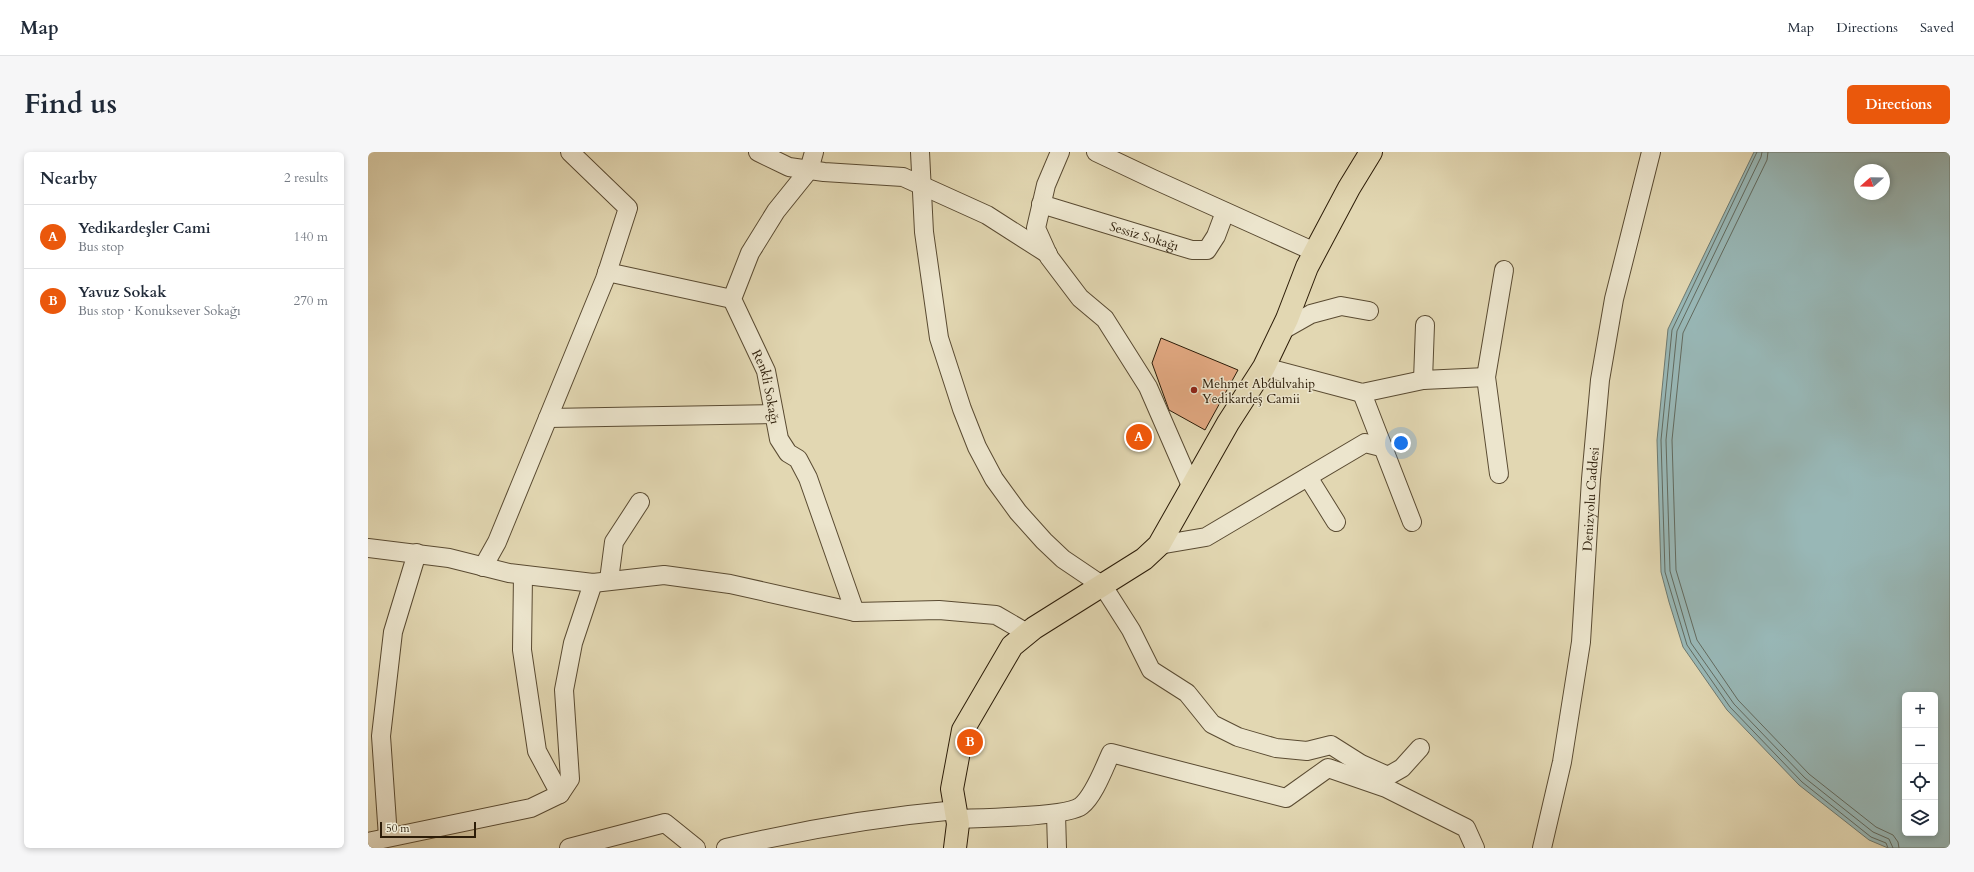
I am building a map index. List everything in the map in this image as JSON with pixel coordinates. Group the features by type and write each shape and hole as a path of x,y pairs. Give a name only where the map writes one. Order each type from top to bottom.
{"main road":[{"path":"955,848 956,814 952,789 963,730 1012,646 1027,633 1144,559 1159,545 1228,423 1264,367 1315,252 1371,152"}],"street":[{"path":"482,567 497,542 548,418 607,272 628,208 570,152"},
{"path":"758,152 789,167 809,170 903,177 987,215 1048,254"},
{"path":"607,272 732,299 750,253 776,210 809,170 814,152"},
{"path":"920,152 926,253 939,338 977,447 994,479 1028,524 1063,559 1102,586 1131,630 1151,670 1187,694 1212,724 1238,737 1276,748 1307,751 1331,746 1361,764 1388,776 1402,768 1420,748"},
{"path":"1060,152 1046,186 1036,228 1048,254 1080,298 1105,319 1144,381 1192,488"},
{"path":"1096,152 1315,252"},
{"name":"Denizyolu Caddesi","path":"1539,848 1562,762 1581,642 1591,479 1600,380 1614,299 1651,152"},
{"name":"Sessiz Sokağı","path":"1042,204 1192,250 1207,250 1216,236 1225,212"},
{"path":"1498,474 1486,377 1504,270"},
{"name":"Renkli Sokağı","path":"732,299 766,371 779,439 788,453 798,459 808,478 855,612"},
{"path":"1281,331 1311,314 1341,306 1369,310"},
{"path":"1424,380 1425,325"},
{"path":"1264,367 1362,393 1424,380 1486,377"},
{"path":"1362,393 1381,447 1412,522"},
{"path":"548,418 774,414"},
{"path":"1159,545 1206,537 1365,443 1381,447"},
{"path":"1308,477 1336,522"},
{"path":"368,842 532,808 560,794 570,779 564,690 573,643 601,581 614,542 640,502"},
{"path":"368,548 448,558 482,567 523,575 601,581 664,575 730,584 855,612 939,610 996,615 1027,633"},
{"path":"388,837 381,736 393,632 417,553"},
{"path":"523,575 522,650 537,752 560,794"},
{"path":"726,848 794,841 893,816 956,814 1056,814 1081,807 1093,791 1111,753 1286,798 1328,768 1386,788 1466,828 1475,848"},
{"path":"1056,814 1057,848"},
{"path":"569,848 665,823 696,848"}],"water":[{"path":"1754,152 1950,152 1950,848 1888,848 1869,840 1799,785 1727,710 1683,647 1661,572 1657,440 1668,329"}],"building":[{"name":"Mehmet Abdulvahip Yedikardeş Camii","path":"1161,338 1238,370 1205,430 1169,410 1152,363"}],"place":[{"name":"Mehmet Abdulvahip Yedikardeş Camii","path":"1194,390"},
{"name":"Yedikardeşler Cami","path":"1139,437"},
{"name":"Yavuz Sokak","path":"970,742"}]}
